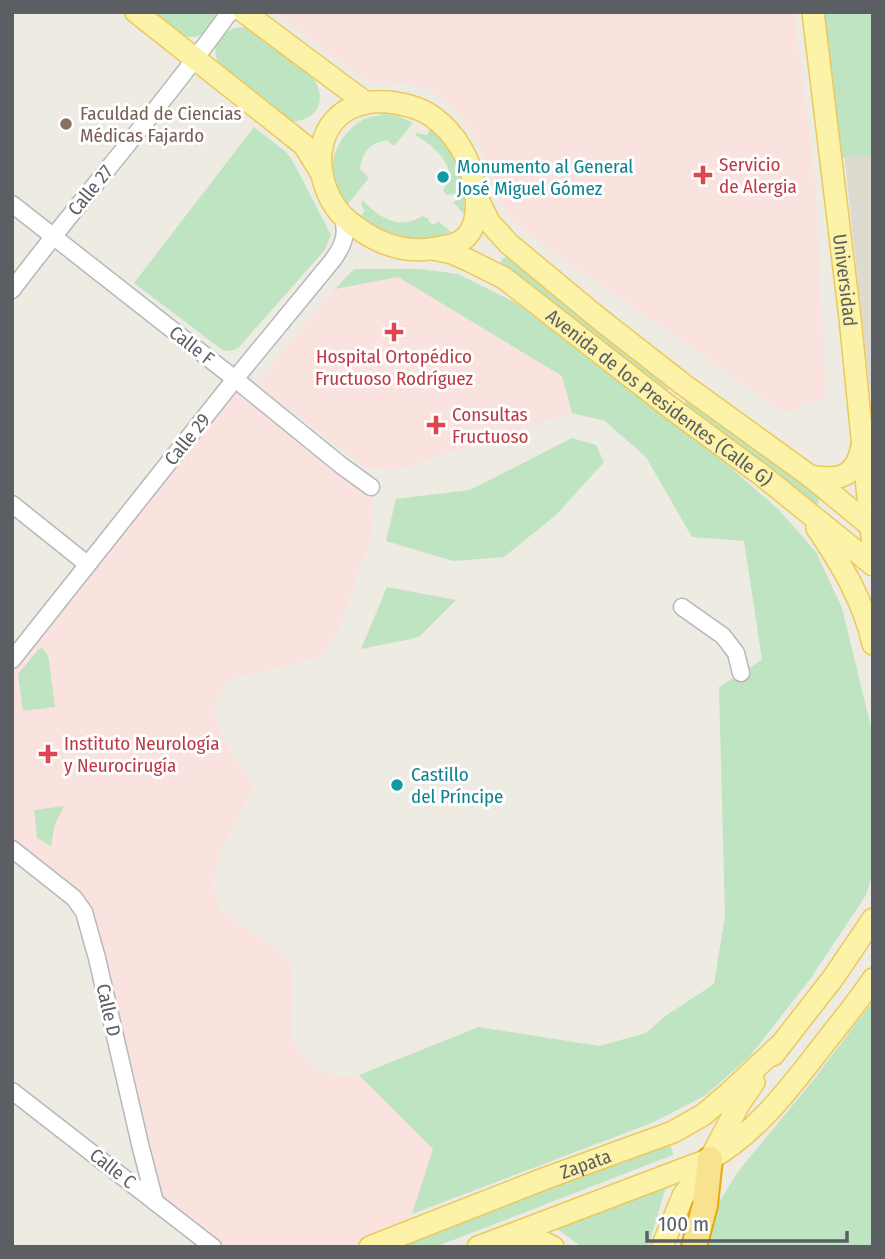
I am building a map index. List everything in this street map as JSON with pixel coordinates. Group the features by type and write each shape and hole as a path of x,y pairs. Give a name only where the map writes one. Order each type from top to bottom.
{"highway":[{"path":"694,1247 705,1205 710,1159"}],"main road":[{"path":"136,12 304,145 315,160 329,193 342,214 376,241 403,248 433,249 459,242 466,237 476,218 470,165 463,150 435,118 402,104 366,103 345,111 331,123 326,131 321,152 324,179"},
{"name":"Universidad","path":"813,12 850,318 873,547"},
{"path":"233,13 366,103"},
{"name":"Avenida de los Presidentes (Calle G)","path":"475,193 489,222 509,244 597,317 684,385 810,476 871,527"},
{"name":"Avenida de los Presidentes (Calle G)","path":"433,249 452,253 504,278 763,476 873,565"},
{"path":"667,405 684,385"},
{"path":"810,476 828,479 842,477 852,470 863,451"},
{"path":"812,515 828,516 836,509 863,451"},
{"path":"812,515 861,603 873,644"},
{"name":"Zapata","path":"710,1159 738,1104 779,1046 833,978 873,919"},
{"name":"Zapata","path":"478,1247 710,1159 729,1149 755,1126 811,1060 873,979"},
{"name":"Zapata","path":"370,1247 673,1132 703,1115 729,1094 779,1046"},
{"path":"662,1247 683,1196 710,1159"},
{"path":"499,1239 518,1236 553,1247"}],"street":[{"name":"Calle 27","path":"12,290 233,13"},
{"name":"Calle F","path":"12,204 371,487"},
{"name":"Calle 29","path":"12,660 341,249 345,232 342,214"},
{"path":"12,504 87,564"},
{"path":"682,607 723,636 736,653 741,673"},
{"name":"Calle D","path":"12,849 74,898 84,912 155,1202"},
{"name":"Calle C","path":"12,1091 213,1247"},
{"path":"122,1175 133,1173 145,1161"}],"shaded area":[{"path":"274,12 794,12 815,179 826,397 785,413 531,236 507,214 475,134 450,105 428,89 402,83 369,82"},
{"path":"818,12 873,12 873,419 845,162"},
{"name":"Hospital Ortopédico Fructuoso Rodríguez","path":"398,277 562,376 572,413 396,470 364,467 257,383 335,289"},
{"path":"235,379 371,487 374,512 368,547 340,626 323,654 231,679 218,694 213,711 219,730 254,785 218,858 212,884 220,910 276,948 288,960 293,973 292,1036 303,1056 320,1070 338,1077 359,1075 433,1149 407,1232 370,1247 214,1247 152,1193 83,896 12,846 12,660"}],"green space":[{"path":"152,12 217,12 214,23 208,30 199,36 191,37 170,28"},
{"path":"813,12 873,12 873,155 830,158"},
{"path":"243,27 259,34 312,77 320,94 317,109 312,114 305,119 287,121 220,68 216,53 218,40 228,31"},
{"path":"383,114 399,116 413,123 394,146 387,140 368,150 360,169 369,178 347,205 336,189 333,177 334,156 343,138 358,123"},
{"path":"254,127 286,152 292,160 331,235 324,251 239,347 226,351 134,283"},
{"path":"430,129 445,142 457,160 464,186 464,214 454,203 455,196 443,191 449,173 444,160 415,135 427,135"},
{"path":"362,200 390,220 405,222 423,216 434,225 438,221 451,232 419,242 392,236 360,217 365,211 361,205"},
{"path":"503,258 511,258 667,384 668,390 664,393 501,265"},
{"path":"354,269 420,269 458,274 516,303 715,454 778,509 816,552 842,608 873,735 873,873 866,895 811,978 750,1056 706,1095 654,1122 412,1214 433,1149 359,1075 479,1027 599,1046 646,1033 664,1017 714,984 725,916 719,687 762,660 744,541 692,537 646,457 605,421 572,413 562,376 398,277 335,289"},
{"path":"688,398 820,497 818,504 810,503 685,408"},
{"path":"572,438 596,445 604,462 557,514 504,557 453,561 386,541 396,499 470,490"},
{"path":"387,587 456,600 420,636 361,649"},
{"path":"42,648 48,655 55,707 23,711 18,674"},
{"path":"64,806 55,824 51,846 37,838 34,810"},
{"path":"873,1001 873,1247 702,1247 709,1219 737,1173 815,1078"},
{"path":"671,1146 673,1155 435,1247 388,1247 646,1148"},
{"path":"667,1183 648,1247 582,1247 556,1228"}],"place":[{"name":"Faculdad de Ciencias Médicas Fajardo","path":"66,124"},
{"name":"Servicio de Alergia","path":"703,175"},
{"name":"Monumento al General José Miguel Gómez","path":"443,177"},
{"name":"Hospital Ortopédico Fructuoso Rodríguez","path":"394,332"},
{"name":"Consultas Fructuoso","path":"436,425"},
{"name":"Instituto Neurología y Neurocirugía","path":"48,754"},
{"name":"Castillo del Príncipe","path":"397,785"}]}
